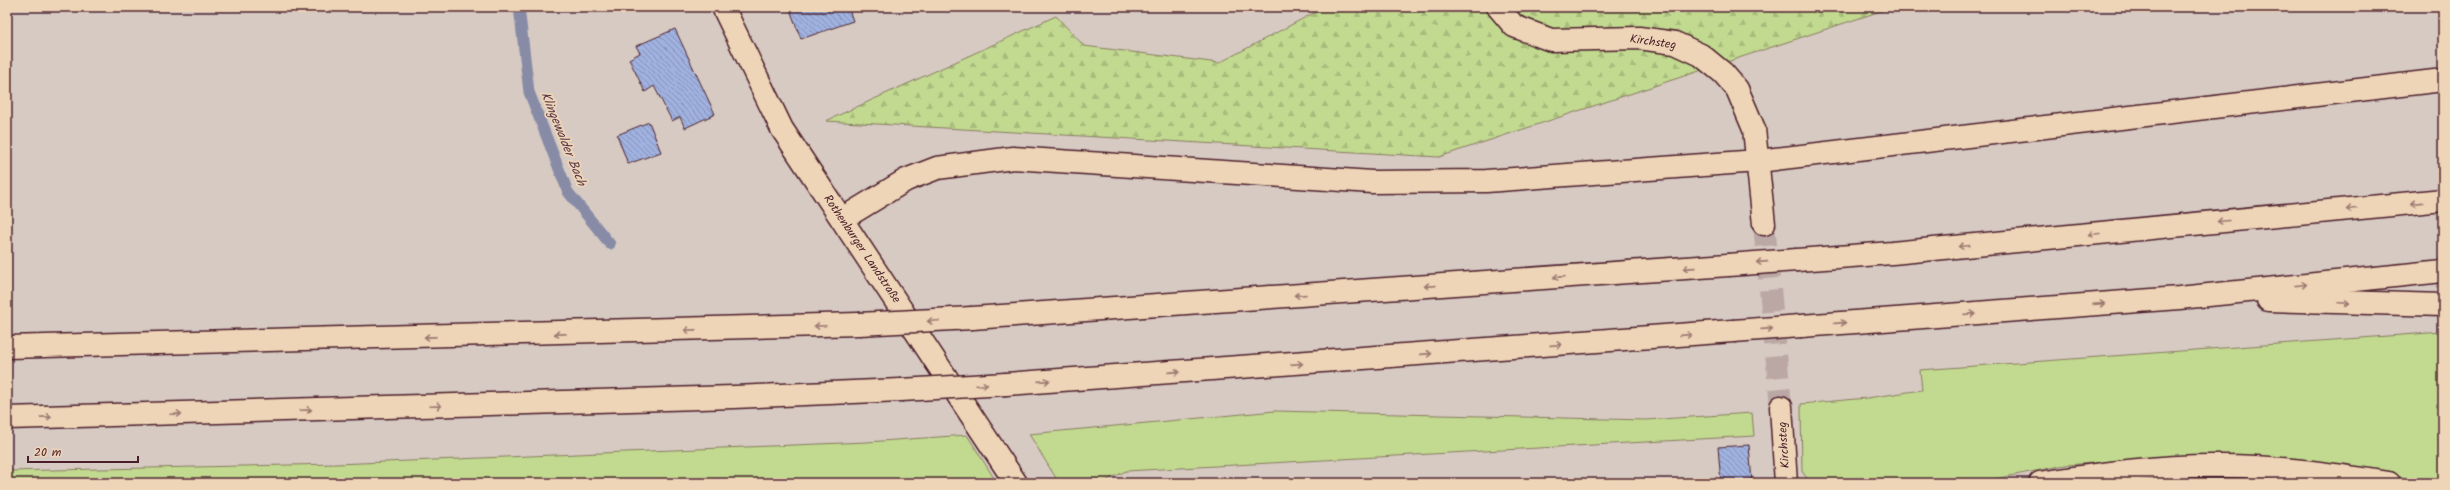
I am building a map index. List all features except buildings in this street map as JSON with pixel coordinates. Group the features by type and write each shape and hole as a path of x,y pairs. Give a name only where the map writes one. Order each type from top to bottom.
{"main road":[{"name":"Rothenburger Landstraße","path":"723,7 782,129 1016,483"},
{"name":"Kirchsteg","path":"1498,7 1514,26 1550,40 1639,38 1675,43 1701,55 1723,73 1737,89 1754,129 1764,224"},
{"path":"842,219 906,180 937,168 1013,158 1372,182 1486,181 1758,161 2443,79"},
{"path":"7,346 859,324 972,318 1892,253 2443,200"},
{"path":"7,418 734,397 1006,384 2179,298 2443,271"},
{"path":"2179,298 2443,305"},
{"name":"Kirchsteg","path":"1781,407 1786,483"},
{"path":"2040,483 2133,470 2221,466 2307,471 2389,483"}],"green space":[{"path":"1325,7 1893,7 1439,157 826,121 1056,16 1084,46 1219,63"},
{"path":"2443,332 2443,483 2275,459 2203,455 2065,465 1975,483 1810,483 1802,471 1801,404 1867,398 1922,390 1920,370"},
{"path":"1275,411 1646,420 1752,413 1754,436 1126,471 1101,483 1059,483 1029,434"},
{"path":"967,435 997,483 7,483 7,471 337,464 867,442"}],"waterway":[{"name":"Klingewalder Bach","path":"519,7 529,92 568,192 610,244"}],"tunnel":[{"path":"1764,224 1781,407"}]}
